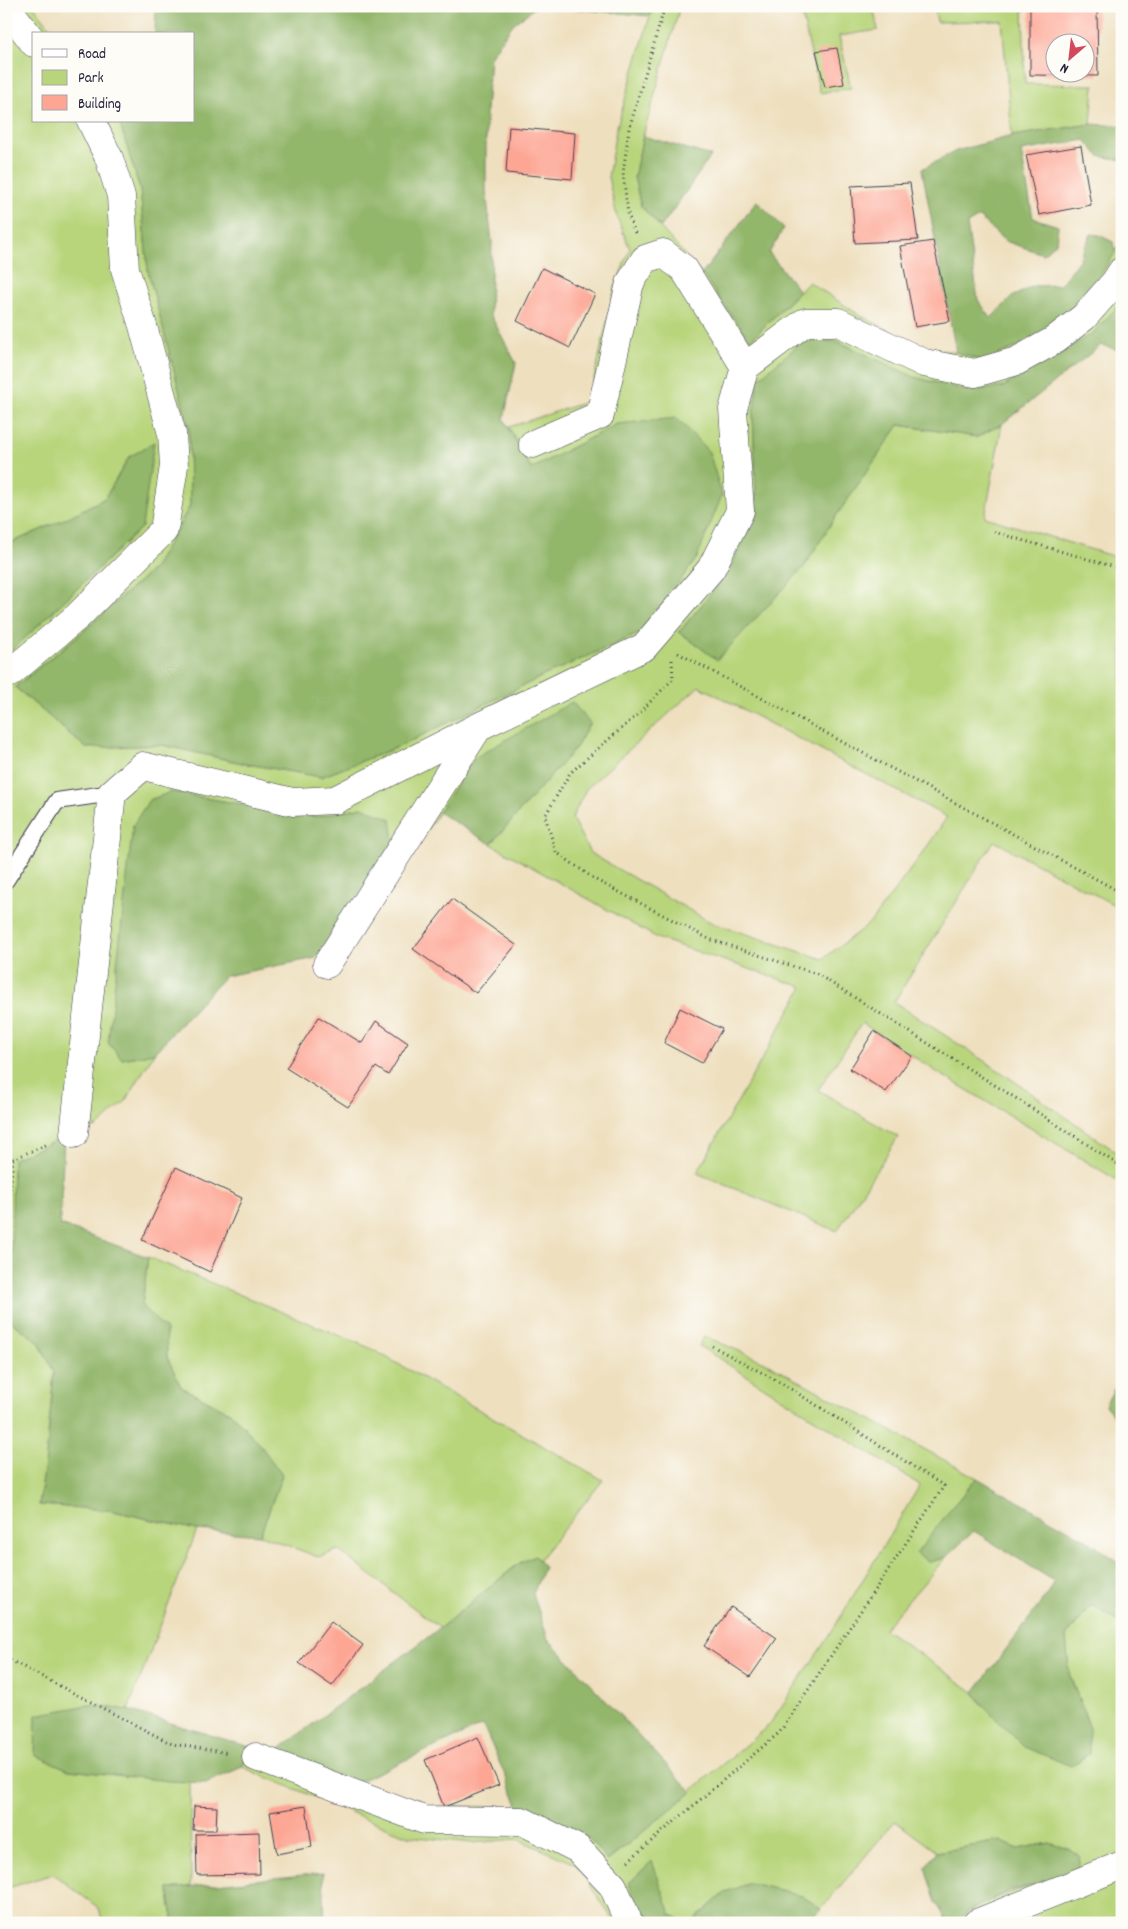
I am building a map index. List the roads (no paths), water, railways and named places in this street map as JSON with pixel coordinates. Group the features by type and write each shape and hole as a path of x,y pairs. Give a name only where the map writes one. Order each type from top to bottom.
{"street":[{"path":"6,6 32,40"},
{"path":"10,673 78,616 164,530 174,466 172,434 143,326 125,269 121,196 109,158 91,122"},
{"path":"533,444 600,416 630,283 645,259 663,253 684,269 744,367"},
{"path":"74,1134 112,793 143,766 293,802 335,800 478,727 644,647 665,640 711,569 740,511 733,409 744,367 805,322 838,322 924,363 975,373 1017,361 1053,341 1084,317 1115,282 1122,271"},
{"path":"327,964 478,727"},
{"path":"256,1757 424,1820 522,1821 578,1849 613,1886 629,1923"},
{"path":"977,1923 1122,1865"}],"lane":[{"path":"6,880 57,801 112,793"}]}
